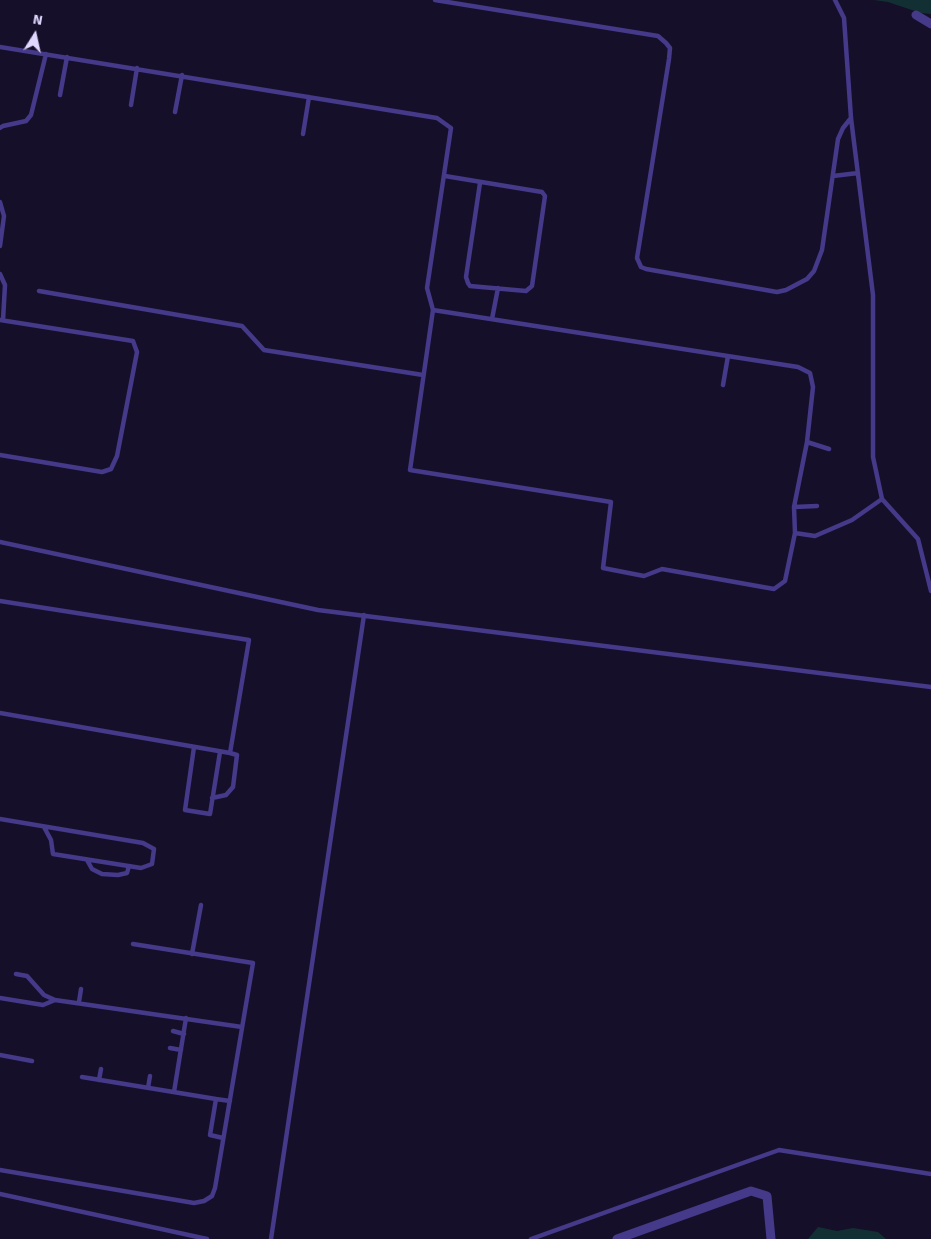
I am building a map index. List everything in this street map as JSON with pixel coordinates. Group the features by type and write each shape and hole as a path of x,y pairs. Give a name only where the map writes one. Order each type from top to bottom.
{"street":[{"path":"916,15 931,24"},
{"path":"617,1239 751,1191 767,1196 771,1239"}],"lane":[{"path":"435,0 658,36 670,48 637,258 641,267 646,269 777,292 786,290 807,279 814,271 822,250 838,139 843,128 851,118"},
{"path":"835,0 844,18 851,118 873,295 873,457 882,499 918,539 931,591"},
{"path":"0,47 182,75 437,118 451,128 427,288 432,310 410,470 611,502 603,568 644,576 662,569 774,589 785,581 795,533 794,507 807,442 813,388 810,373 798,367 432,310"},
{"path":"0,128 26,121 31,115 46,54"},
{"path":"60,95 67,57"},
{"path":"131,105 137,68"},
{"path":"175,112 182,75"},
{"path":"303,134 310,97"},
{"path":"833,176 858,173"},
{"path":"445,176 542,192 546,200 532,286 526,291 470,286 466,277 480,183"},
{"path":"0,202 4,216 0,246"},
{"path":"0,274 5,285 1,320 133,341 137,352 117,456 110,469 102,472 0,455"},
{"path":"492,319 498,288"},
{"path":"39,291 242,326 264,350 423,375"},
{"path":"722,385 728,356"},
{"path":"807,442 829,449"},
{"path":"795,533 814,536 852,520 882,499"},
{"path":"794,507 817,506"},
{"path":"0,542 318,610 931,687"},
{"path":"0,601 249,640 230,754"},
{"path":"271,1239 364,615"},
{"path":"0,713 237,755 233,787 226,795 212,798"},
{"path":"194,748 184,810 210,814 220,752"},
{"path":"0,819 143,843 154,849 152,864 141,868 53,854 51,840 44,827"},
{"path":"87,860 92,868 102,874 118,875 127,873 129,866"},
{"path":"192,954 201,904"},
{"path":"0,1170 194,1203 204,1201 212,1196 215,1188 253,963 133,944"},
{"path":"16,974 27,976 44,995 55,1000 242,1027"},
{"path":"79,1002 81,989"},
{"path":"0,998 43,1005 55,1000"},
{"path":"174,1092 186,1018"},
{"path":"173,1031 184,1034"},
{"path":"170,1048 181,1050"},
{"path":"0,1055 32,1061"},
{"path":"99,1080 101,1068"},
{"path":"148,1088 150,1076"},
{"path":"82,1077 230,1101"},
{"path":"216,1099 210,1135 223,1138"},
{"path":"531,1239 779,1150 931,1174"},
{"path":"0,1194 207,1239"}],"green space":[{"path":"874,0 931,0 931,14 921,13 888,2"},
{"path":"818,1227 837,1231 853,1228 878,1232 886,1239 808,1239"}]}
